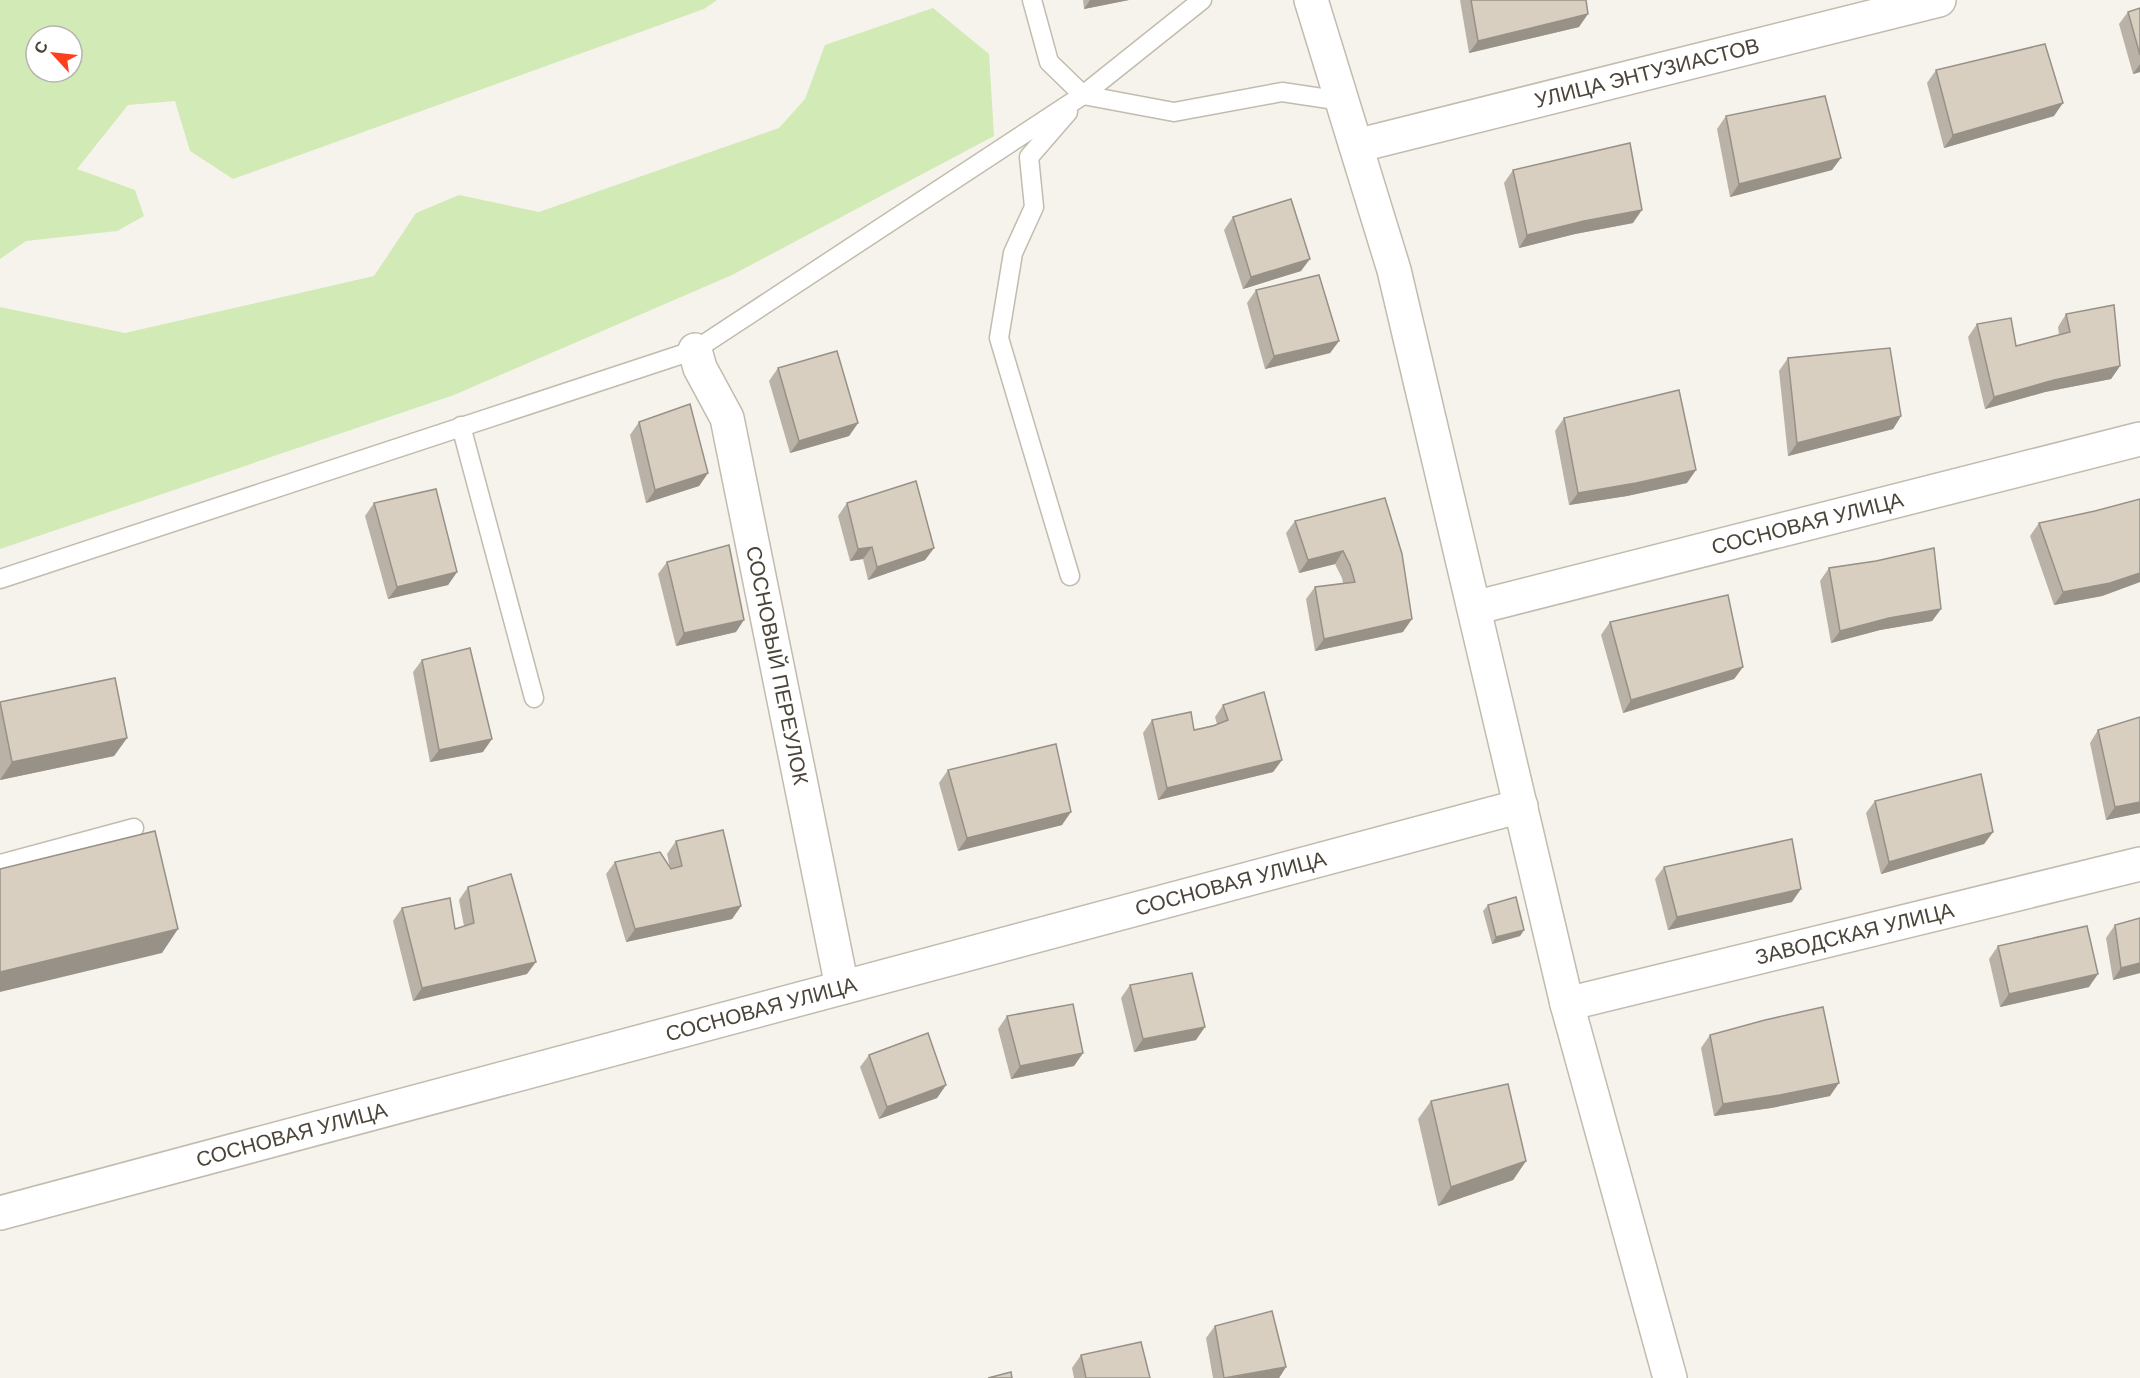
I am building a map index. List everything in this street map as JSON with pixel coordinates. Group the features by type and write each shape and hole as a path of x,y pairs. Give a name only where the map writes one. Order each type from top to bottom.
{"street":[{"path":"1311,0 1394,270 1568,1004 1670,1378"},
{"name":"УЛИЦА ЭНТУЗИАСТОВ","path":"1356,146 1940,0"},
{"name":"СОСНОВЫЙ ПЕРЕУЛОК","path":"695,350 700,368 727,418 842,987"},
{"name":"СОСНОВАЯ УЛИЦА","path":"1474,608 2140,439"},
{"name":"СОСНОВАЯ УЛИЦА","path":"0,1213 1521,806"},
{"name":"ЗАВОДСКАЯ УЛИЦА","path":"1568,1004 2140,864"}],"lane":[{"path":"1032,0 1049,62 1083,95 1174,112 1282,92 1342,101"},
{"path":"0,579 695,350 1083,95 1202,0"},
{"path":"1070,576 999,338 1013,254 1034,207 1029,157 1083,95"},
{"path":"461,426 534,698"},
{"path":"0,864 134,828"}],"green space":[{"path":"0,0 717,0 704,9 233,179 190,151 175,101 128,105 77,169 135,190 144,216 117,231 26,241 0,259"},
{"path":"933,8 989,54 994,136 732,275 454,395 0,549 0,307 125,333 374,276 416,213 459,195 539,212 779,128 805,99 825,45"}],"building":[{"path":"1471,0 1586,0 1588,14 1478,41"},
{"path":"2140,8 2140,55 2128,12"},
{"path":"2045,44 2063,103 1953,135 1936,70"},
{"path":"1825,96 1841,158 1739,184 1726,116"},
{"path":"1630,143 1642,210 1527,235 1513,170"},
{"path":"1291,199 1310,259 1251,277 1233,217"},
{"path":"1319,275 1339,341 1274,356 1256,290"},
{"path":"2114,305 2120,366 2054,380 1994,397 1977,324 2011,318 2016,346 2070,332 2066,314"},
{"path":"1890,348 1901,416 1797,443 1788,358"},
{"path":"837,351 858,423 799,441 778,368"},
{"path":"1679,390 1696,470 1578,493 1564,418"},
{"path":"690,404 708,473 655,490 639,422"},
{"path":"916,481 934,548 877,567 872,547 858,549 847,503"},
{"path":"436,489 457,572 397,587 374,503"},
{"path":"1385,498 1402,554 1412,619 1324,639 1315,587 1355,582 1343,551 1308,560 1295,521"},
{"path":"2140,499 2140,573 2110,583 2063,592 2039,523"},
{"path":"729,545 744,620 684,633 667,562"},
{"path":"1934,548 1941,609 1889,618 1840,631 1829,568 1876,561"},
{"path":"1728,595 1743,667 1631,700 1610,622"},
{"path":"470,648 492,739 439,750 422,660"},
{"path":"115,678 127,738 12,762 0,702"},
{"path":"1264,692 1282,760 1167,788 1152,720 1191,712 1194,730 1213,726 1228,720 1223,705"},
{"path":"2140,717 2140,802 2115,807 2098,730"},
{"path":"1056,744 1071,812 967,838 948,770"},
{"path":"1981,774 1993,832 1889,862 1875,801"},
{"path":"723,830 741,906 635,929 615,862 660,852 671,869 682,866 676,841"},
{"path":"155,831 178,929 0,972 0,869"},
{"path":"1792,839 1801,889 1677,917 1664,867"},
{"path":"511,874 536,962 422,988 402,908 450,898 455,929 474,923 468,887"},
{"path":"1516,897 1524,930 1496,937 1488,905"},
{"path":"2140,918 2140,963 2121,968 2115,925"},
{"path":"2087,926 2098,974 2009,994 1998,946"},
{"path":"1192,973 1205,1027 1143,1039 1130,985"},
{"path":"1073,1004 1083,1053 1020,1066 1007,1016"},
{"path":"1823,1007 1839,1083 1723,1104 1710,1035"},
{"path":"928,1033 946,1085 887,1107 869,1055"},
{"path":"1508,1084 1526,1161 1451,1187 1431,1101"},
{"path":"1272,1311 1286,1367 1224,1378 1215,1326"},
{"path":"1141,1342 1150,1378 1086,1378 1081,1355"},
{"path":"1011,1372 1012,1378 988,1378"}]}
